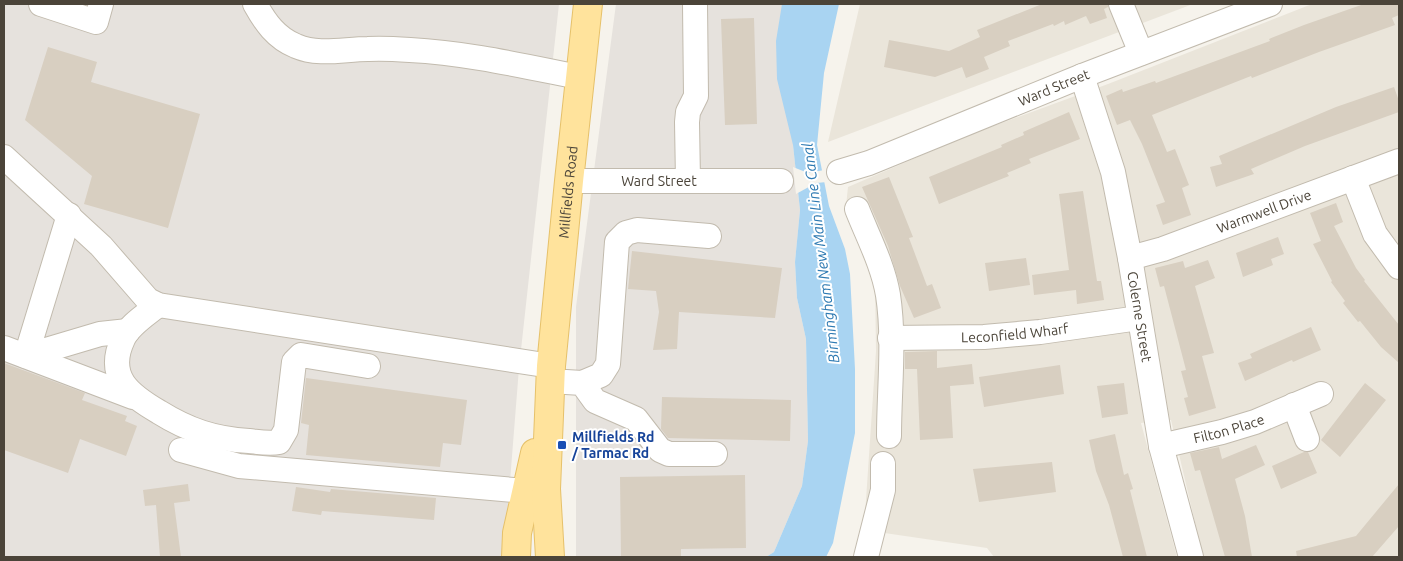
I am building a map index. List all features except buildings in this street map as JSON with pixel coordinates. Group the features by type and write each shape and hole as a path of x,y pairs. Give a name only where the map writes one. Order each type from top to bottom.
{"main road":[{"name":"Millfields Road","path":"516,557 517,533 536,490 551,374 568,181 588,4"},
{"name":"Millfields Road","path":"536,490 550,557"}],"street":[{"path":"41,4 96,22 101,4"},
{"path":"254,4 264,21 278,36 295,46 310,50 370,48 455,54 579,77"},
{"path":"688,181 687,122 688,112 696,96 695,4"},
{"path":"1121,4 1140,52"},
{"name":"Ward Street","path":"839,172 892,154 1140,52 1270,4"},
{"name":"Colerne Street","path":"1082,76 1113,172 1130,258 1161,446 1191,557"},
{"path":"4,145 10,162 101,246 134,287 148,300 158,305 551,374 582,383 595,401 636,419 660,450 668,454 715,454"},
{"name":"Warmwell Drive","path":"1130,258 1163,249 1399,161"},
{"path":"1353,178 1375,234 1399,267"},
{"name":"Ward Street","path":"568,181 780,181"},
{"path":"857,209 883,275 888,296 890,338 889,436"},
{"path":"26,356 69,215"},
{"path":"582,383 601,375 608,364 617,242 626,233 637,230 709,236"},
{"path":"133,397 122,383 118,369 118,353 128,331 158,305"},
{"name":"Leconfield Wharf","path":"890,338 984,337 1040,332 1139,318"},
{"path":"26,356 100,334 128,331"},
{"path":"4,348 133,397 182,426 203,435 224,440 274,443 280,442 286,430 296,358 301,356 368,366"},
{"name":"Filton Place","path":"1161,446 1222,432 1321,394"},
{"path":"1294,405 1307,439"},
{"path":"181,450 239,466 536,490"},
{"path":"866,557 884,490 883,464"}],"shaded area":[{"path":"4,4 559,4 519,368 504,557 4,557"},
{"path":"616,4 800,4 793,145 800,210 795,262 797,298 806,339 808,441 802,486 774,552 766,557 576,557 576,307"},
{"path":"860,4 1193,4 828,142"},
{"path":"1312,4 1399,4 1399,557 1203,557 1171,420 1141,423 1177,557 994,557 987,548 864,530 876,351 875,281 846,206 848,187 969,135 1108,84"}],"water":[{"name":"Birmingham New Main Line Canal","path":"782,4 839,4 824,73 817,145 829,206 845,249 850,274 855,369 855,433 833,543 826,557 766,557 774,552 802,486 808,441 806,339 797,298 795,262 800,210 793,145 777,79 776,41"}],"pier":[{"path":"793,167 808,173 824,170 827,182 816,183 796,194"}],"place":[{"name":"Millfields Rd / Tarmac Rd","path":"562,445"}]}
